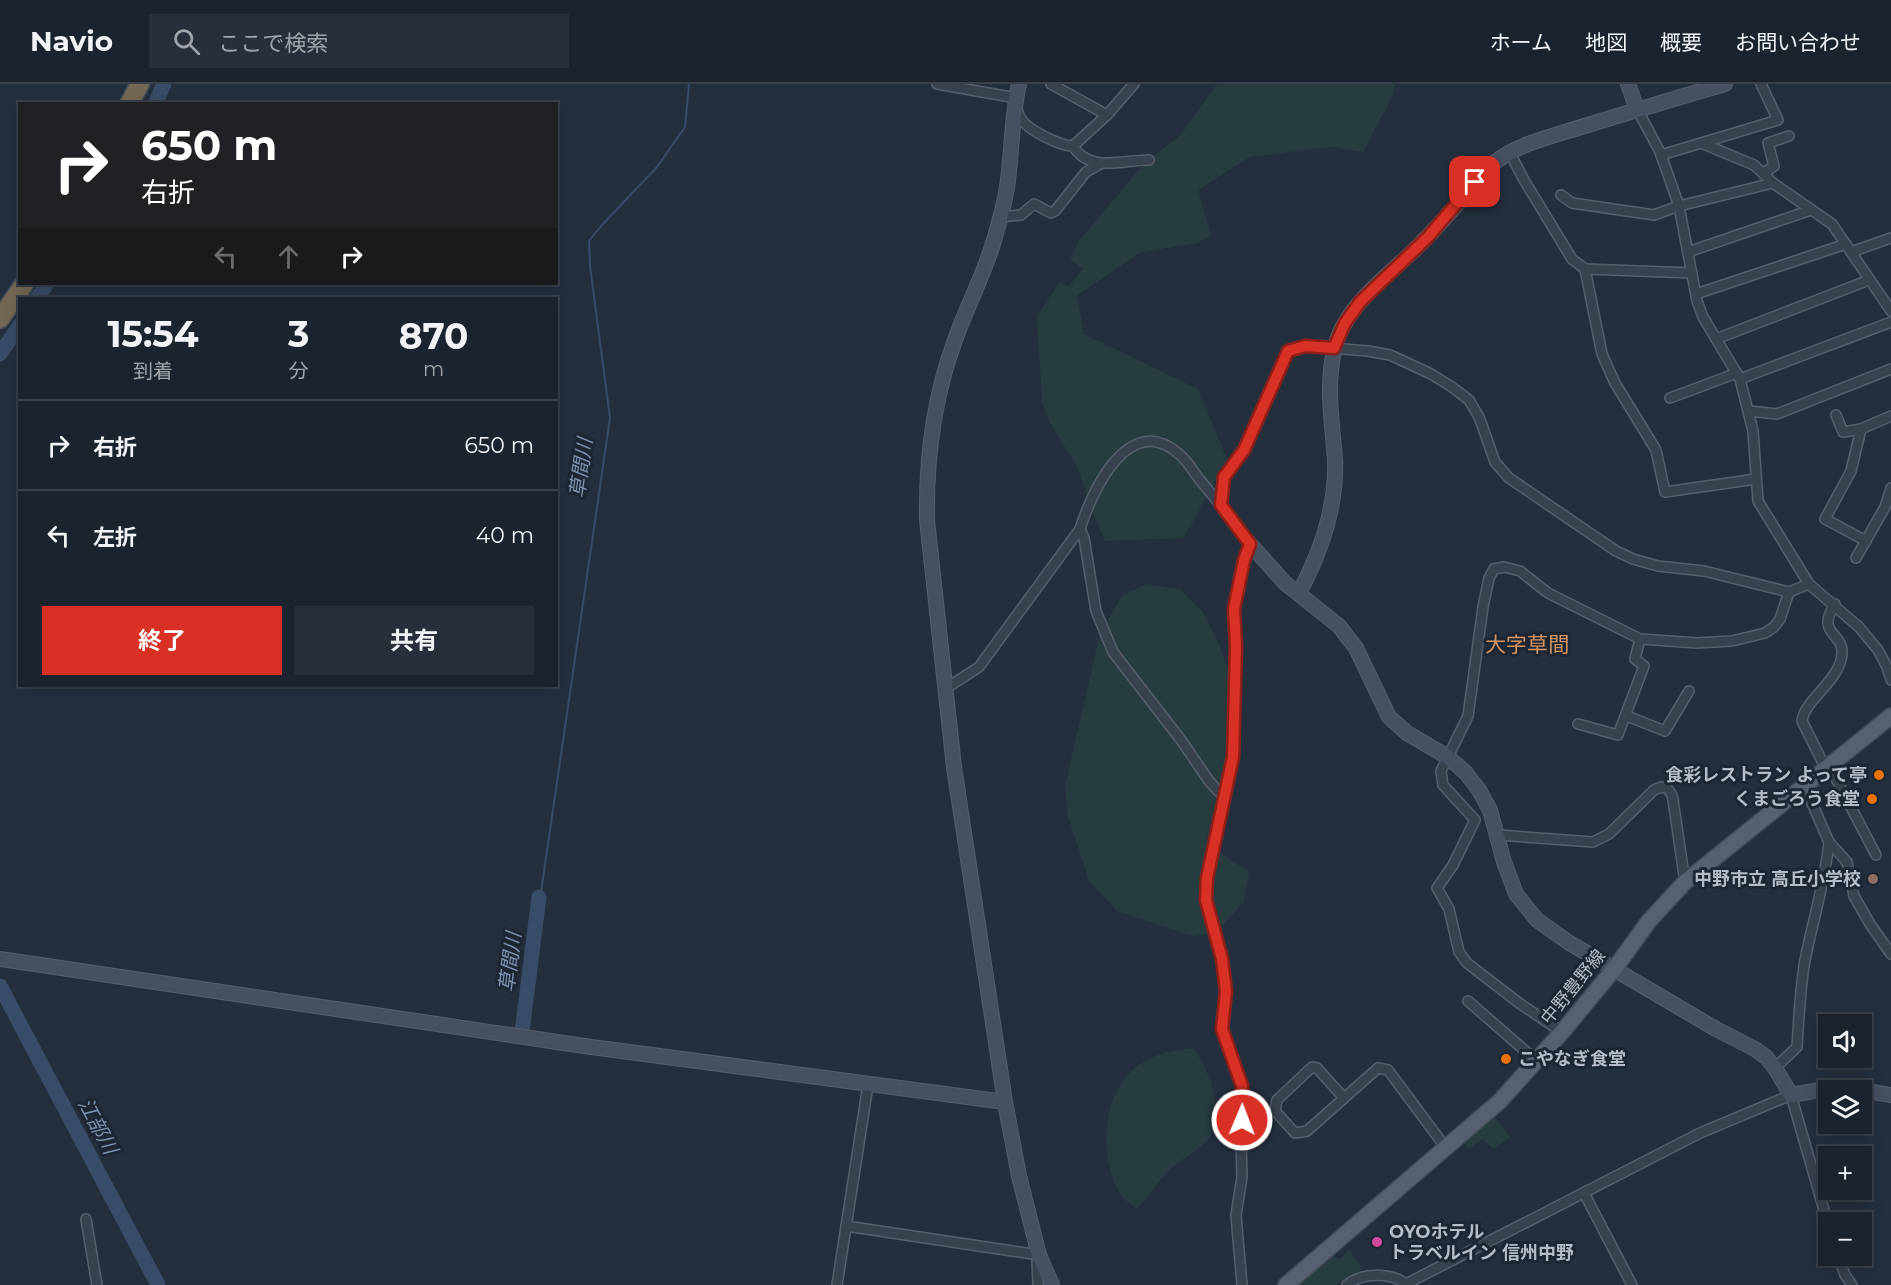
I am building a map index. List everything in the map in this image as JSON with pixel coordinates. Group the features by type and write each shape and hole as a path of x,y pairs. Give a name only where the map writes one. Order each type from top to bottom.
{"highway":[{"path":"130,102 140,84"},
{"path":"0,319 23,285"}],"main road":[{"name":"中野豊野線","path":"1286,1285 1500,1101 1562,1032 1615,968 1649,921 1685,882 1891,716"}],"street":[{"path":"937,84 1011,97 1016,102 1019,114 1026,125 1060,144 1073,146"},
{"path":"1019,84 1008,182 1000,217 994,240 955,341 943,380 931,439 927,520 961,812 1005,1102 1019,1176 1039,1255 1052,1285"},
{"path":"1051,84 1107,115"},
{"path":"1073,146 1107,115 1134,84"},
{"path":"1628,84 1637,109 1661,155 1679,206 1696,294 1703,317 1738,376 1749,411 1753,431 1758,501 1809,584 1859,627 1889,664 1891,680"},
{"path":"1299,593 1310,573 1326,529 1334,492 1335,461 1329,381 1334,348 1345,323 1360,302 1428,237 1494,163 1510,153 1532,143 1637,109 1725,84"},
{"path":"1661,155 1778,120 1761,84"},
{"path":"1764,173 1774,166 1768,142 1789,136"},
{"path":"1701,143 1754,165 1773,183 1832,224 1891,311"},
{"path":"1073,146 1079,156 1100,164"},
{"path":"1510,153 1572,259 1585,269 1692,273"},
{"path":"1000,217 1021,215 1034,204 1051,213 1086,172 1100,164 1149,160"},
{"path":"1561,195 1572,203 1654,214 1773,183"},
{"path":"1688,252 1811,210"},
{"path":"1696,294 1849,248 1891,238"},
{"path":"1585,269 1602,354 1616,383 1656,450 1665,492 1756,479"},
{"path":"1716,339 1869,280"},
{"path":"1880,295 1891,292"},
{"path":"1670,398 1891,322"},
{"path":"1221,505 1224,477 1244,450 1288,351 1305,346 1390,355 1452,387 1469,400 1479,417 1496,462 1509,478 1616,551 1633,559 1658,566 1704,571 1789,592 1809,584"},
{"path":"1749,411 1777,414 1891,369"},
{"path":"1836,415 1843,432 1861,429 1891,416"},
{"path":"1861,429 1851,471 1825,519 1866,541"},
{"path":"945,689 979,667 1080,530 1086,509 1110,466 1122,452 1148,441 1158,443 1180,454 1250,544 1285,583 1339,626 1356,648 1389,717 1407,733 1448,757 1466,773 1479,790 1490,810 1504,862 1516,894 1537,921 1568,942 1766,1057 1791,1095 1825,1212"},
{"path":"1856,558 1885,507 1891,488"},
{"path":"1080,530 1084,538 1096,610 1113,652 1181,740 1209,781 1219,792 1226,795"},
{"path":"1242,1285 1236,1215 1242,1178 1242,1086 1222,1029 1226,991 1222,959 1206,900 1207,878 1233,757 1234,609 1244,560 1250,544"},
{"path":"1562,1032 1475,971 1459,952 1449,909 1437,888 1453,865 1475,820 1443,786 1441,771 1468,716 1489,578 1494,569 1504,567 1520,571 1548,594 1640,639 1697,643 1732,641 1765,633 1780,619 1789,592"},
{"path":"1835,604 1829,612 1828,621 1830,632 1841,645 1841,659 1830,681 1802,718 1876,855"},
{"path":"1578,724 1618,735 1644,666 1635,659 1640,639"},
{"path":"1627,716 1665,731 1689,691"},
{"path":"1804,785 1829,842 1847,862 1854,896 1891,954"},
{"path":"1498,835 1593,842 1609,834 1654,790 1660,787 1667,788 1673,800 1685,882"},
{"path":"1775,1068 1797,1047 1805,962 1826,867 1829,842"},
{"path":"1,959 584,1046 1005,1102"},
{"path":"1468,1001 1537,1061"},
{"path":"1344,1098 1317,1068 1312,1067 1277,1100 1275,1111 1295,1133 1307,1131 1378,1068 1388,1070 1446,1148"},
{"path":"837,1285 868,1085"},
{"path":"1347,1285 1373,1275 1397,1279 1406,1284 1700,1133 1791,1095 1831,1088 1862,1089 1891,1095"},
{"path":"1584,1193 1632,1285"},
{"path":"86,1219 97,1285"},
{"path":"846,1226 1039,1255"},
{"path":"1038,1285 1039,1255"},
{"path":"1842,1266 1851,1285"}],"green space":[{"path":"1217,84 1396,84 1392,97 1363,152 1330,147 1250,157 1198,190 1211,235 1198,243 1139,253 1077,296 1084,334 1198,389 1227,459 1184,538 1105,541 1078,468 1051,425 1042,402 1037,317 1059,283 1069,286 1083,269 1070,259 1079,241 1152,156 1179,137"},
{"path":"1146,584 1180,589 1203,612 1218,642 1234,686 1242,727 1219,792 1206,843 1249,872 1244,901 1225,923 1210,933 1192,936 1117,911 1089,881 1068,817 1065,786 1100,634 1122,596"},
{"path":"1193,1048 1205,1067 1214,1092 1216,1116 1214,1128 1205,1143 1169,1170 1137,1209 1120,1194 1108,1161 1107,1124 1111,1107 1117,1090 1140,1064 1165,1053"},
{"path":"1493,1115 1510,1137 1494,1149 1483,1139 1468,1149 1463,1142"},
{"path":"1349,1250 1361,1266 1359,1273 1352,1275 1344,1284 1340,1282 1336,1285 1297,1285 1332,1255 1340,1259"}],"waterway":[{"name":"江部川","path":"156,102 164,84"},
{"name":"草間川","path":"541,892 610,418 590,266 589,241 657,167 685,127 689,84"},
{"name":"江部川","path":"38,297 46,285"},
{"name":"江部川","path":"0,354 18,328"},
{"name":"草間川","path":"522,1032 539,897"},
{"name":"江部川","path":"0,986 158,1285"}],"place":[{"name":"食彩レストラン よって亭","path":"1879,775"},
{"name":"くまごろう食堂","path":"1872,799"},
{"name":"中野市立 高丘小学校","path":"1873,879"},
{"name":"こやなぎ食堂","path":"1506,1059"},
{"name":"OYOホテル トラベルイン 信州中野","path":"1377,1242"}],"district":[{"name":"大字草間","path":"1527,644"}],"route":[{"path":"1242,1120 1242,1086 1222,1029 1226,991 1222,959 1206,900 1207,878 1233,757 1236,647 1234,609 1244,560 1250,544 1221,505 1224,477 1244,450 1288,351 1305,346 1334,348 1345,323 1360,302 1428,237 1475,182"}]}
